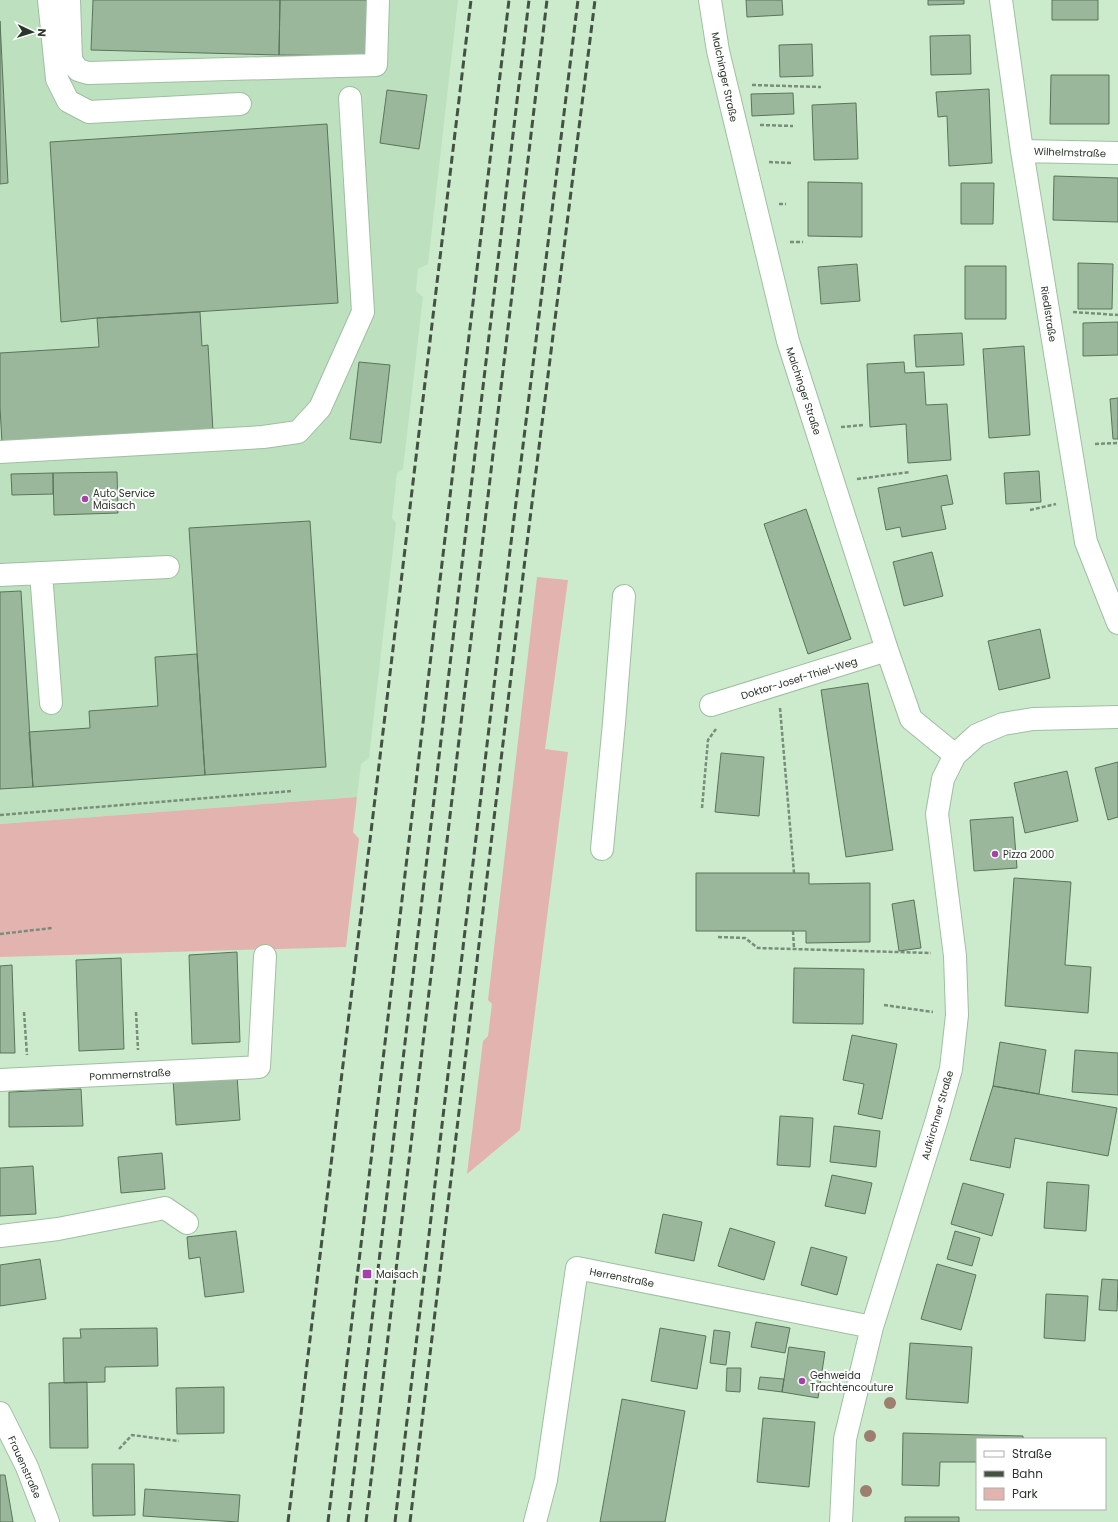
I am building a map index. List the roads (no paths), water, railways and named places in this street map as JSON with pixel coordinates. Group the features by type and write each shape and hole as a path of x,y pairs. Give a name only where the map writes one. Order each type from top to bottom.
{"street":[{"path":"49,0 58,79 68,101 89,112 240,104"},
{"path":"69,0 71,60 78,70 88,73 376,65 378,0"},
{"name":"Malchinger Straße","path":"710,0 718,51 788,341 887,650 910,719 955,755"},
{"name":"Riedlstraße","path":"1001,0 1022,151 1086,542 1118,623"},
{"path":"0,452 263,437 298,432 320,408 363,312 350,98"},
{"name":"Wilhelmstraße","path":"1022,151 1118,153"},
{"path":"0,575 168,567"},
{"path":"41,573 51,703"},
{"path":"602,849 624,596"},
{"name":"Doktor-Josef-Thiel-Weg","path":"711,705 887,650"},
{"name":"Aufkirchner Straße","path":"841,1522 845,1439 872,1327 937,1119 951,1069 957,1015 955,956 937,814 943,779 955,755 977,735 1003,724 1033,719 1118,717"},
{"name":"Pommernstraße","path":"0,1080 259,1067 265,956"},
{"path":"0,1236 58,1229 165,1208 187,1223"},
{"name":"Herrenstraße","path":"535,1522 546,1480 577,1268 872,1327"},
{"name":"Frauenstraße","path":"0,1413 27,1467 48,1522"}],"railway":[{"path":"288,1522 471,0"},
{"path":"328,1522 509,0"},
{"path":"348,1522 529,0"},
{"path":"366,1522 547,0"},
{"path":"395,1522 509,559 578,0"},
{"path":"410,1522 525,559 595,0"}],"place":[{"name":"Auto Service Maisach","path":"85,499"},
{"name":"Pizza 2000","path":"995,854"},
{"name":"Maisach","path":"367,1274"},
{"name":"Gehweida Trachtencouture","path":"802,1381"}]}
